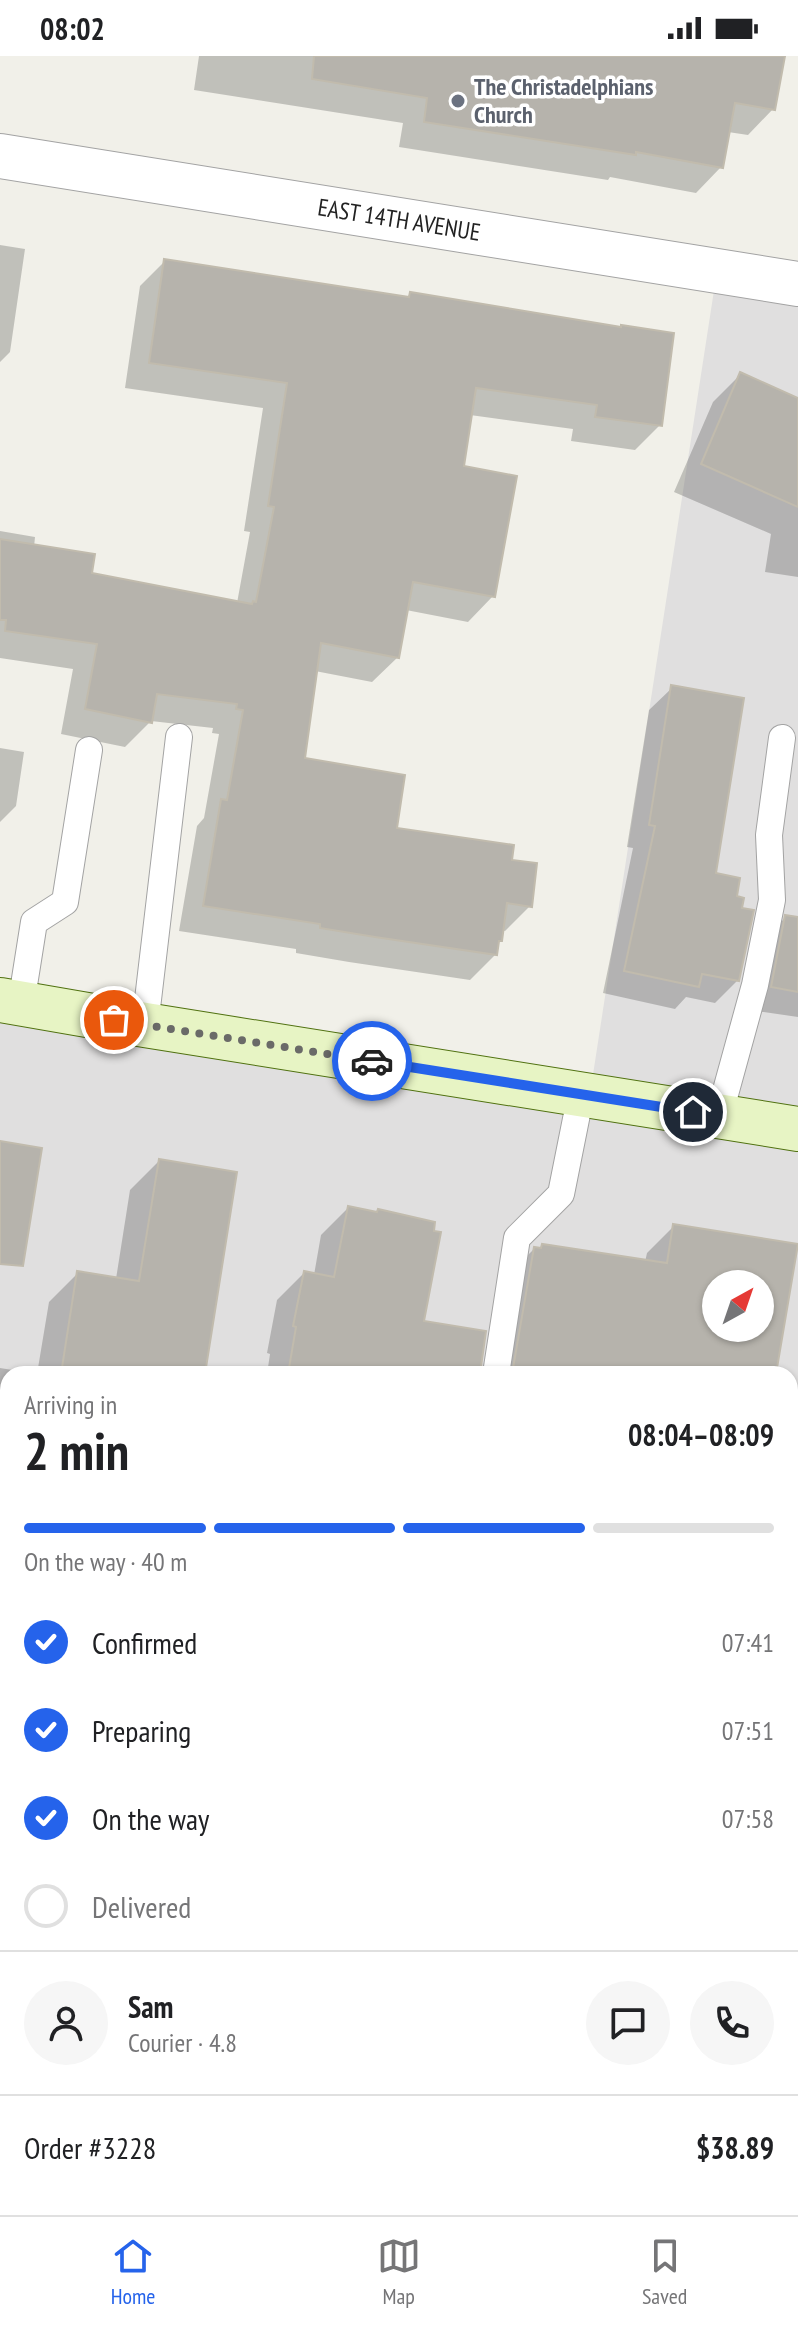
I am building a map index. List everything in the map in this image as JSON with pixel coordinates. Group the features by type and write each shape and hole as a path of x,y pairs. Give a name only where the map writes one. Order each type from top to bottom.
{"street":[{"name":"EAST 14TH AVENUE","path":"0,156 798,284"},
{"path":"11,1002 798,1129"}],"lane":[{"path":"145,1025 179,737"},
{"path":"719,1116 755,985 772,900 769,835 782,738"},
{"path":"11,1002 34,922 65,902 89,750"},
{"path":"497,1366 517,1238 561,1194 581,1094"}],"shaded area":[{"path":"717,271 798,284 798,1366 0,1366 0,1000 590,1094"}],"building":[{"path":"314,56 785,56 775,110 735,103 723,168 636,152 636,155 424,122 427,98 312,79"},
{"path":"164,259 409,297 410,292 674,333 662,426 595,417 597,405 476,388 464,466 517,476 495,597 413,582 399,658 321,643 305,758 405,775 397,828 514,845 512,860 537,863 532,907 507,903 497,955 320,928 320,924 203,906 221,799 227,800 243,710 236,709 237,704 157,694 152,723 85,709 97,644 5,631 6,620 0,620 0,539 95,554 92,573 252,604 256,602 274,507 268,506 287,383 149,363"},
{"path":"740,372 798,398 798,507 701,464"},
{"path":"671,685 744,698 716,873 740,878 737,896 744,898 742,908 754,910 739,981 702,974 699,987 624,971 655,826 649,825"},
{"path":"785,915 798,917 798,992 771,987"},
{"path":"0,1141 42,1148 23,1266 0,1264"},
{"path":"159,1159 237,1172 206,1366 62,1366 77,1271 139,1281"},
{"path":"348,1206 377,1212 378,1209 435,1222 434,1231 441,1232 424,1321 486,1331 481,1366 289,1366 296,1327 293,1326 304,1271 334,1277"},
{"path":"673,1224 798,1244 777,1366 513,1366 534,1247 541,1248 542,1244 667,1263"}],"way so far":[{"path":"114,1020 372,1061"}],"place":[{"name":"The Christadelphians Church","path":"458,101"}],"route":[{"path":"372,1061 693,1112"}]}
